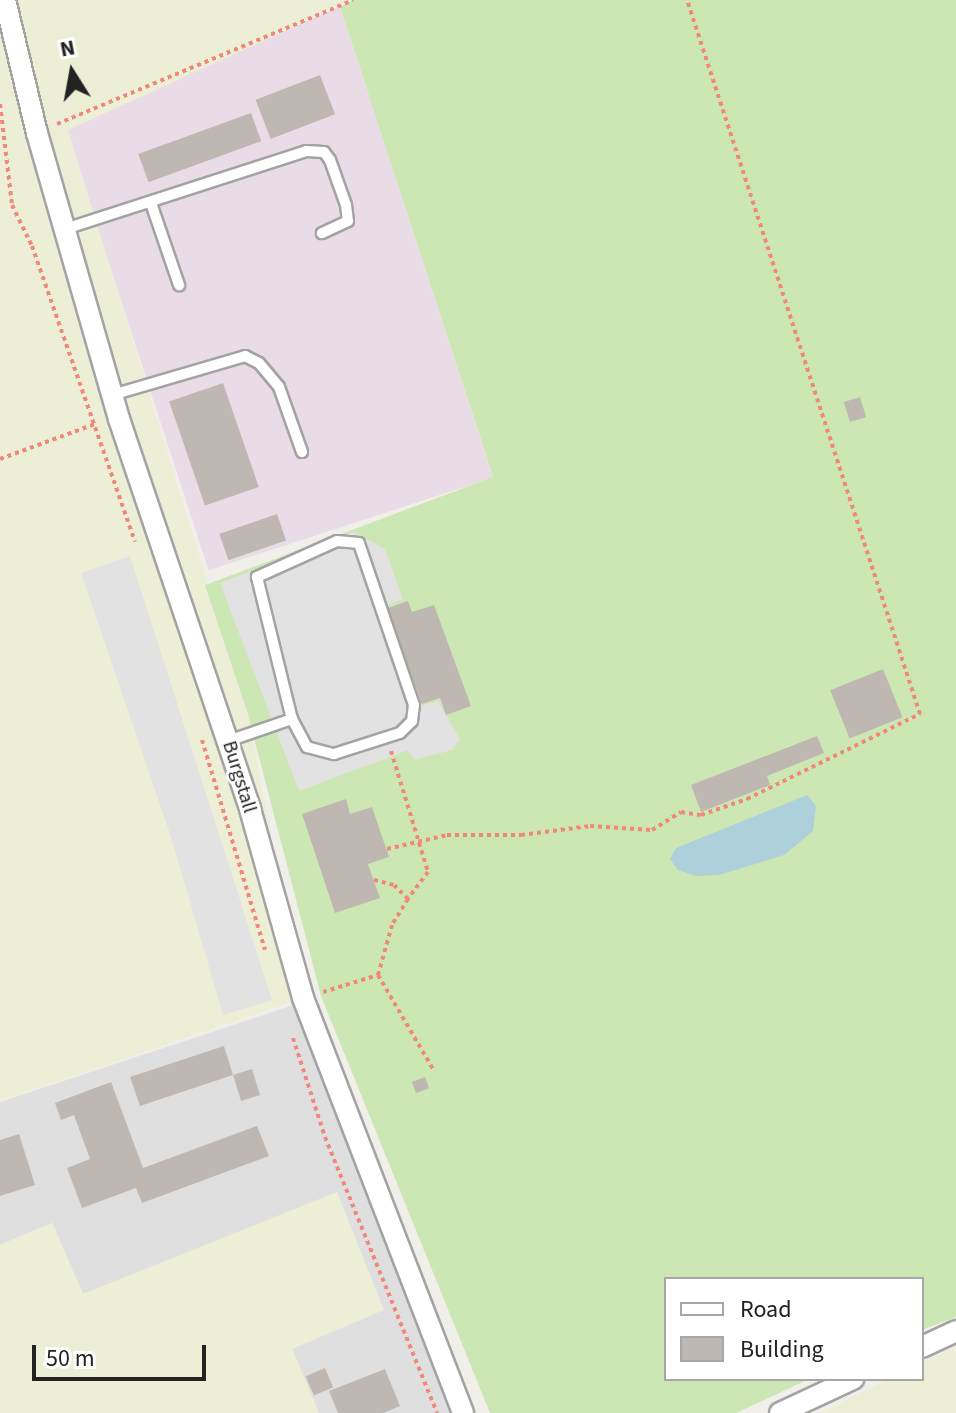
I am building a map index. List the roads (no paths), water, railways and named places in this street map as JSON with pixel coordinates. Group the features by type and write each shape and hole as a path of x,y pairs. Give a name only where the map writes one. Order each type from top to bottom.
{"street":[{"name":"Burgstall","path":"5,0 37,133 119,419 228,741 303,998 463,1413"},
{"path":"924,1346 956,1331"},
{"path":"780,1413 849,1381"}],"lane":[{"path":"65,229 306,151 324,152 348,221 322,233"},
{"path":"151,203 179,285"},
{"path":"112,395 245,356 259,363 279,387 302,452"},
{"path":"337,541 359,543 414,705 412,721 383,738 322,755 307,747 292,719 257,577 337,541"},
{"path":"228,741 292,719"}],"water":[{"path":"807,795 816,806 813,831 784,855 719,875 695,876 678,870 670,859 676,848"}]}
